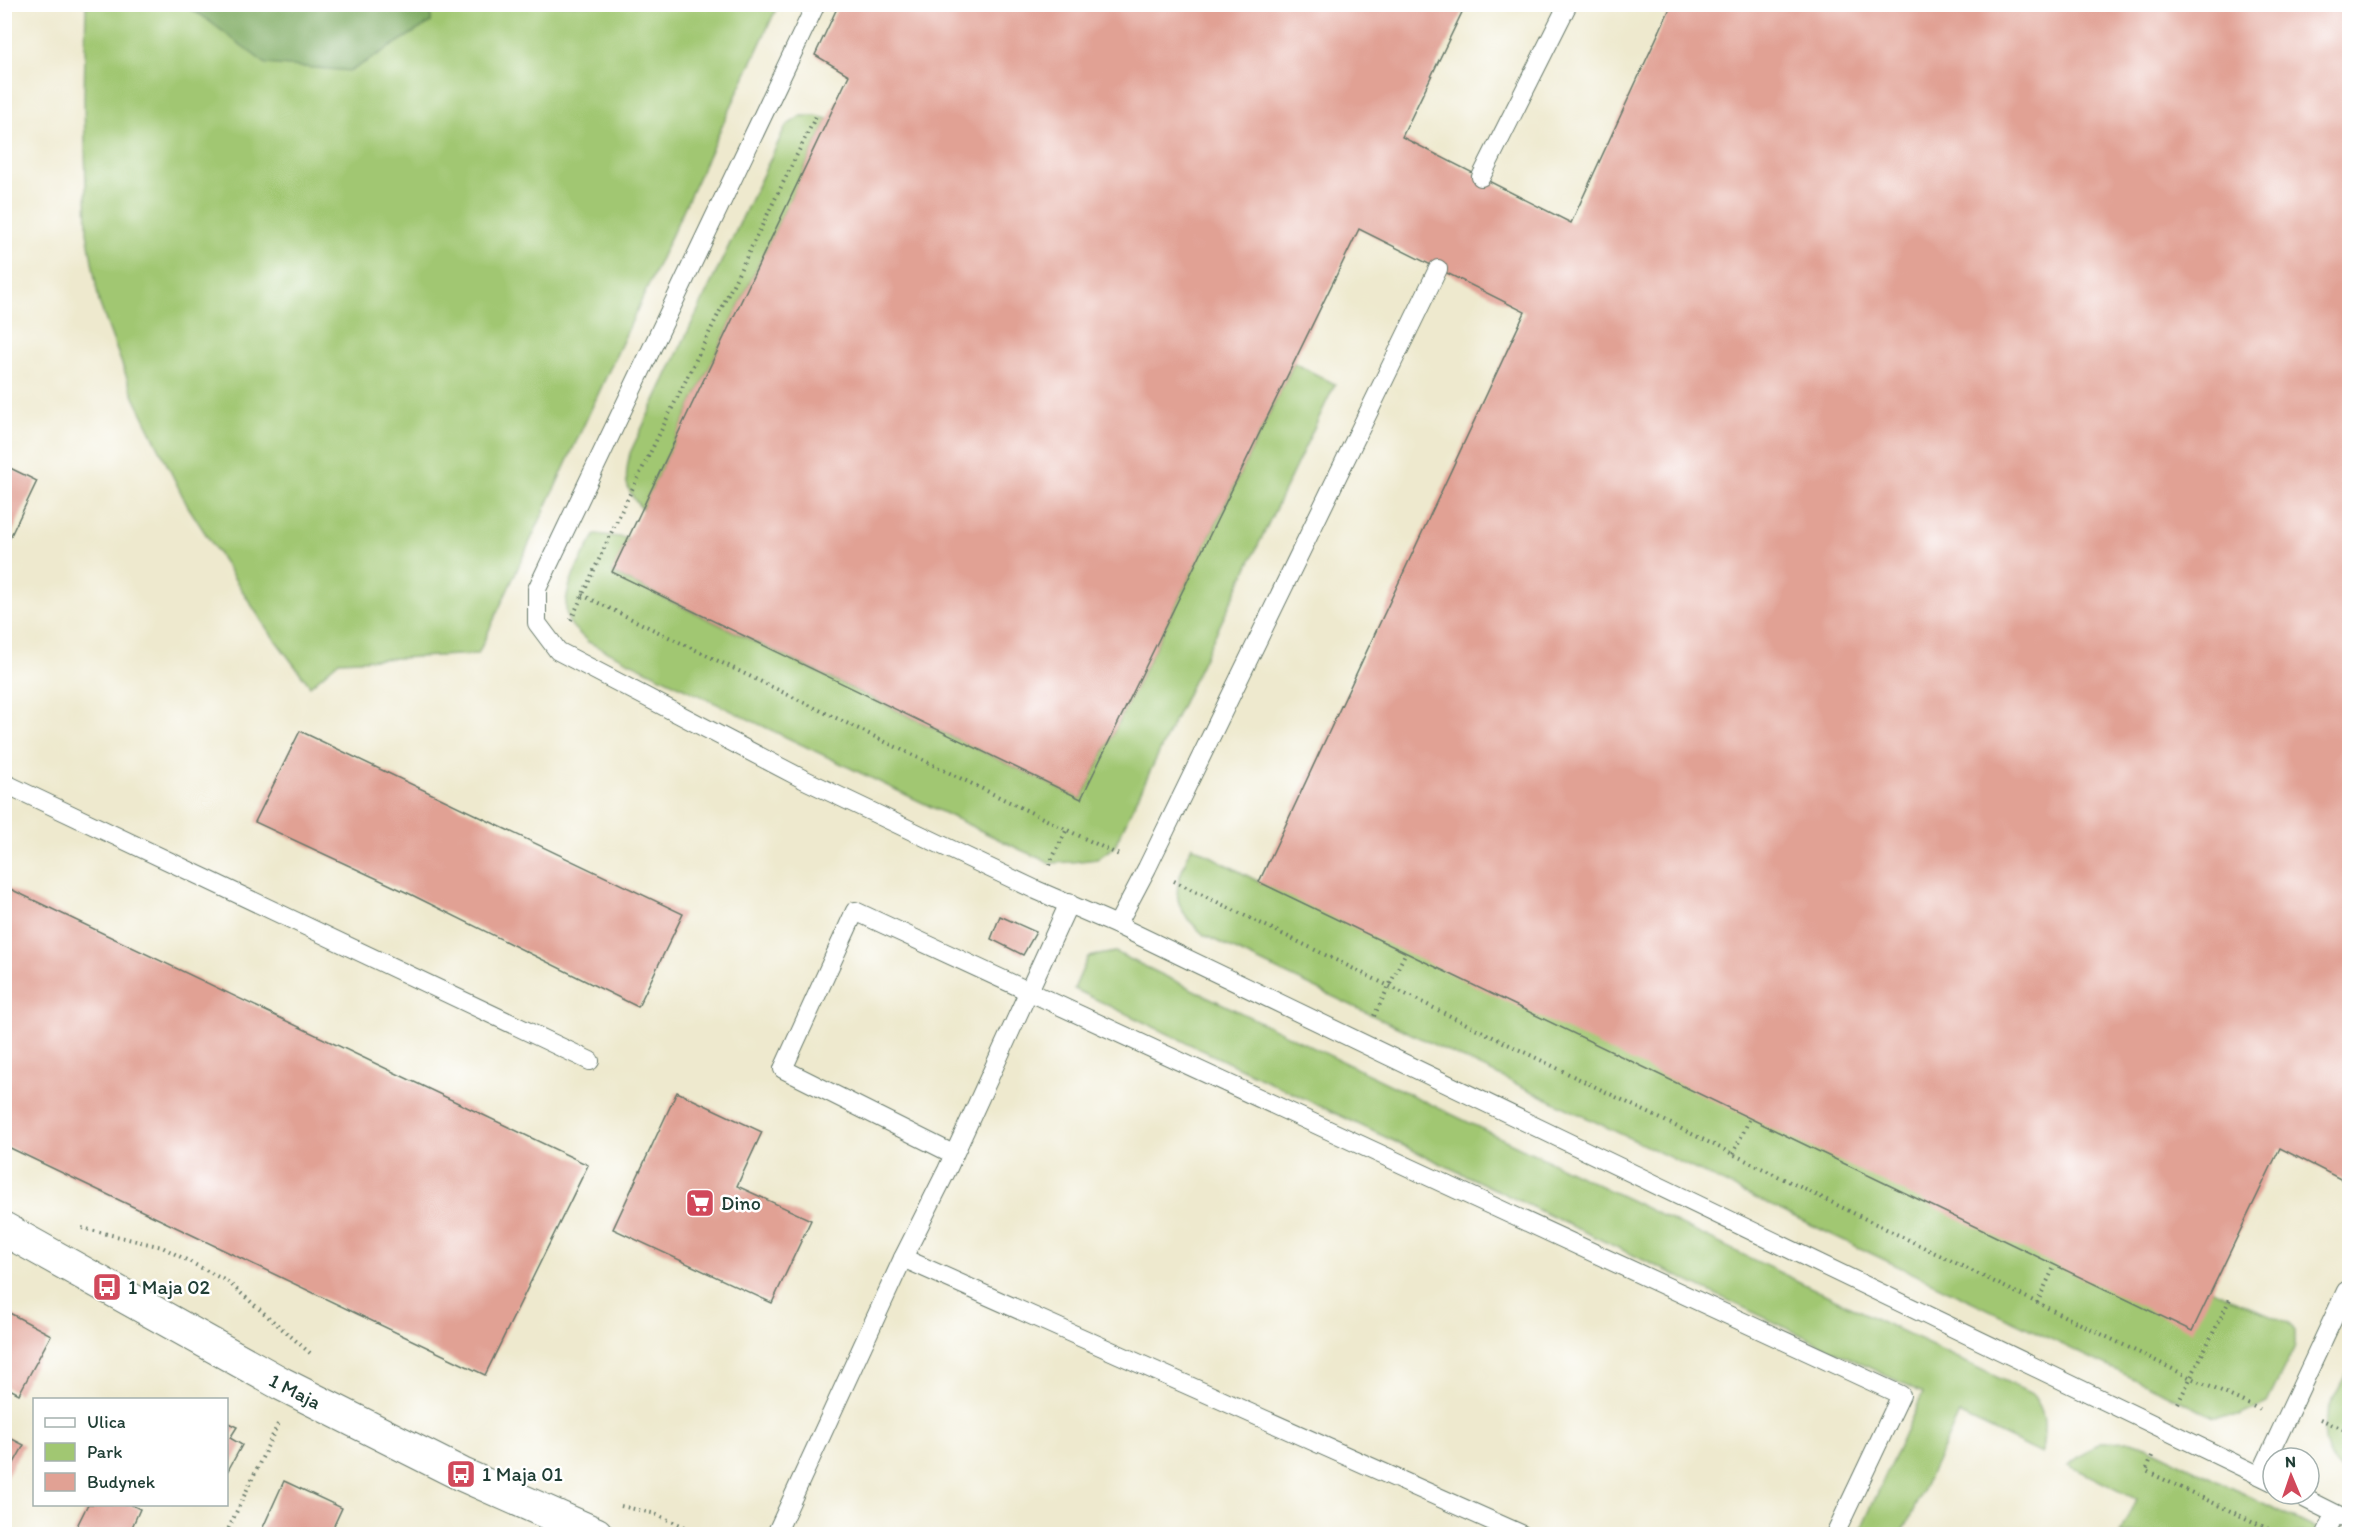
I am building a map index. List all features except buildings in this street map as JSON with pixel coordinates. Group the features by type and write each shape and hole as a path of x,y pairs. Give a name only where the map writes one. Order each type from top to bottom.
{"street":[{"name":"1 Maja","path":"4,1229 282,1384 461,1474 596,1534"}],"lane":[{"path":"816,4 537,589 537,622 558,651 803,779 1035,890 1117,925 2261,1476"},
{"path":"1481,177 1568,4"},
{"path":"1117,925 1147,868 1438,268"},
{"path":"4,783 590,1061"},
{"path":"776,1534 1069,903"},
{"path":"953,1154 783,1070 855,911 1901,1395 1835,1534"},
{"path":"903,1258 1521,1534"},
{"path":"2278,1446 2289,1413 2346,1291 2349,1289"},
{"path":"2319,1506 2342,1518 2326,1534"}],"path":[{"path":"558,651 582,595 816,116"},
{"path":"582,595 2256,1408 2325,1420 2349,1432"},
{"path":"1360,1042 1406,952"},
{"path":"1733,1154 1750,1118"},
{"path":"79,1227 100,1230 162,1247 228,1282 317,1360"},
{"path":"2037,1303 2055,1265"},
{"path":"226,1534 279,1422"},
{"path":"618,1506 652,1513 702,1534"},
{"path":"675,1534 680,1525"}],"green space":[{"path":"86,5 182,5 201,15 431,22 431,5 778,5 478,654 339,661 310,686 267,629 187,505 134,397 99,302 87,232 84,100"},
{"path":"182,5 431,5 431,22 351,71 266,64 201,15"},
{"path":"801,116 828,119 642,509 627,483 630,453 786,126"},
{"path":"1294,363 1335,384 1114,847 1097,859 1050,863 1021,850 588,642 569,622 566,600 569,588 596,534 628,538 612,573 1081,799"},
{"path":"1192,846 1259,882 2289,1323 2295,1331 2295,1346 2267,1403 2239,1416 2214,1417 1204,935 1184,913 1177,894 1181,873"},
{"path":"1115,952 2032,1394 2041,1409 2044,1422 2042,1454 1959,1414 1902,1534 1859,1534 1923,1393 1074,989 1088,957"},
{"path":"2349,1369 2350,1475 2331,1460 2324,1436 2327,1413"},
{"path":"2131,1441 2146,1446 2261,1502 2261,1506 2269,1506 2327,1534 2120,1534 2136,1499 2068,1465 2100,1442"}],"place":[{"name":"Dino","path":"700,1203"},
{"name":"1 Maja 02","path":"107,1287"},
{"name":"1 Maja 01","path":"461,1474"}]}
